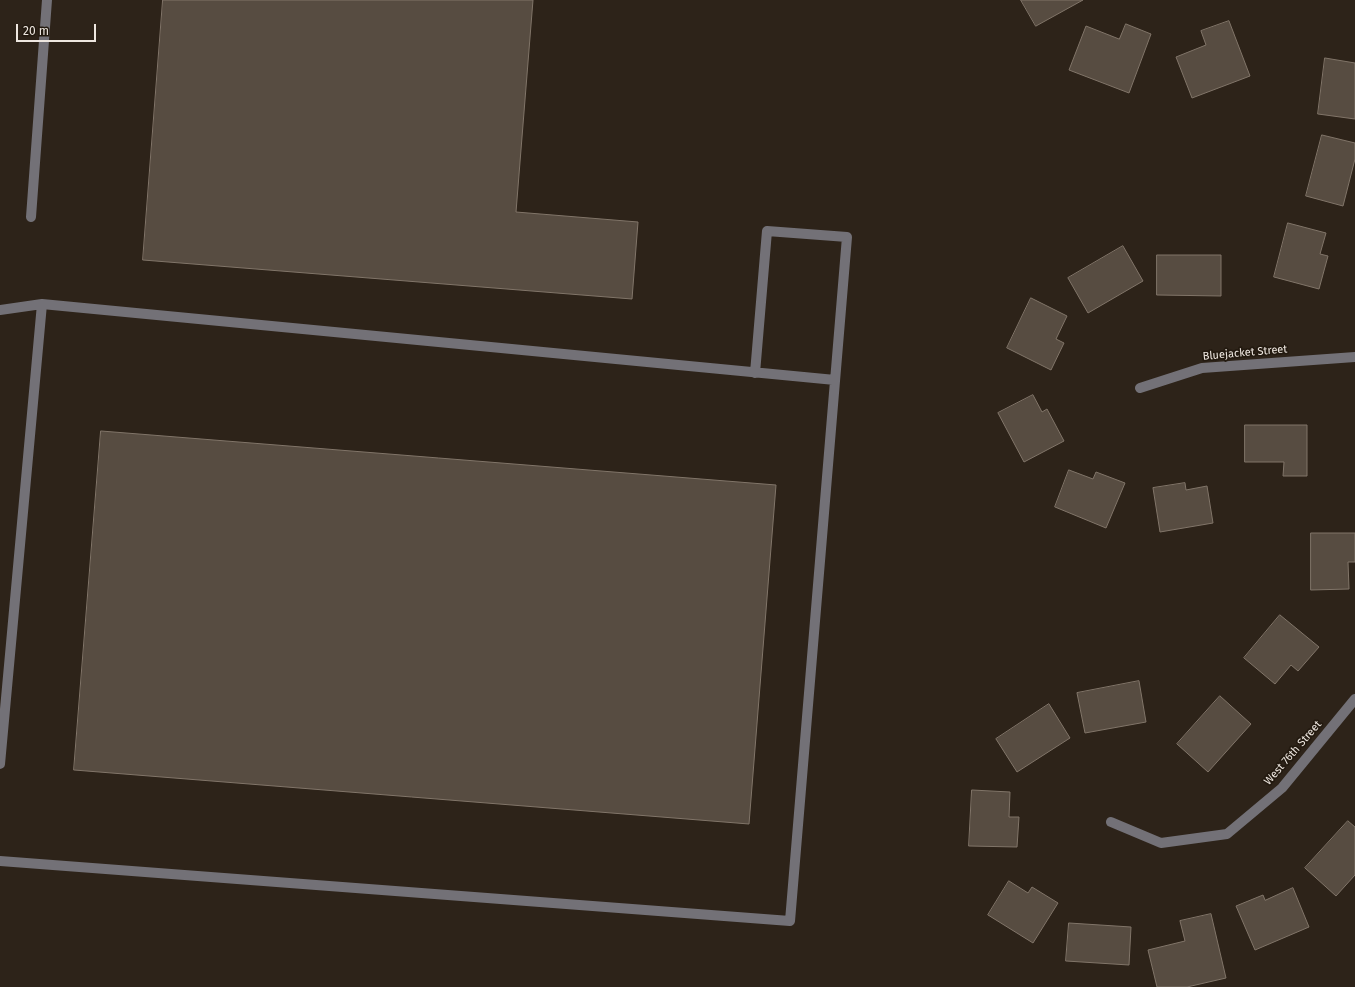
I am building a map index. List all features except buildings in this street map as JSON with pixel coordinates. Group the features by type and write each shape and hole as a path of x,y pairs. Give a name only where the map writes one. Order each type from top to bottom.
{"street":[{"path":"31,218 47,0"},
{"path":"0,861 790,921 847,237 767,231 755,372"},
{"path":"0,310 42,304 835,380"},
{"path":"0,764 42,304"},
{"name":"Bluejacket Street","path":"1140,388 1202,368 1355,357"},
{"name":"West 76th Street","path":"1111,822 1161,843 1227,834 1282,788 1355,699"}]}
